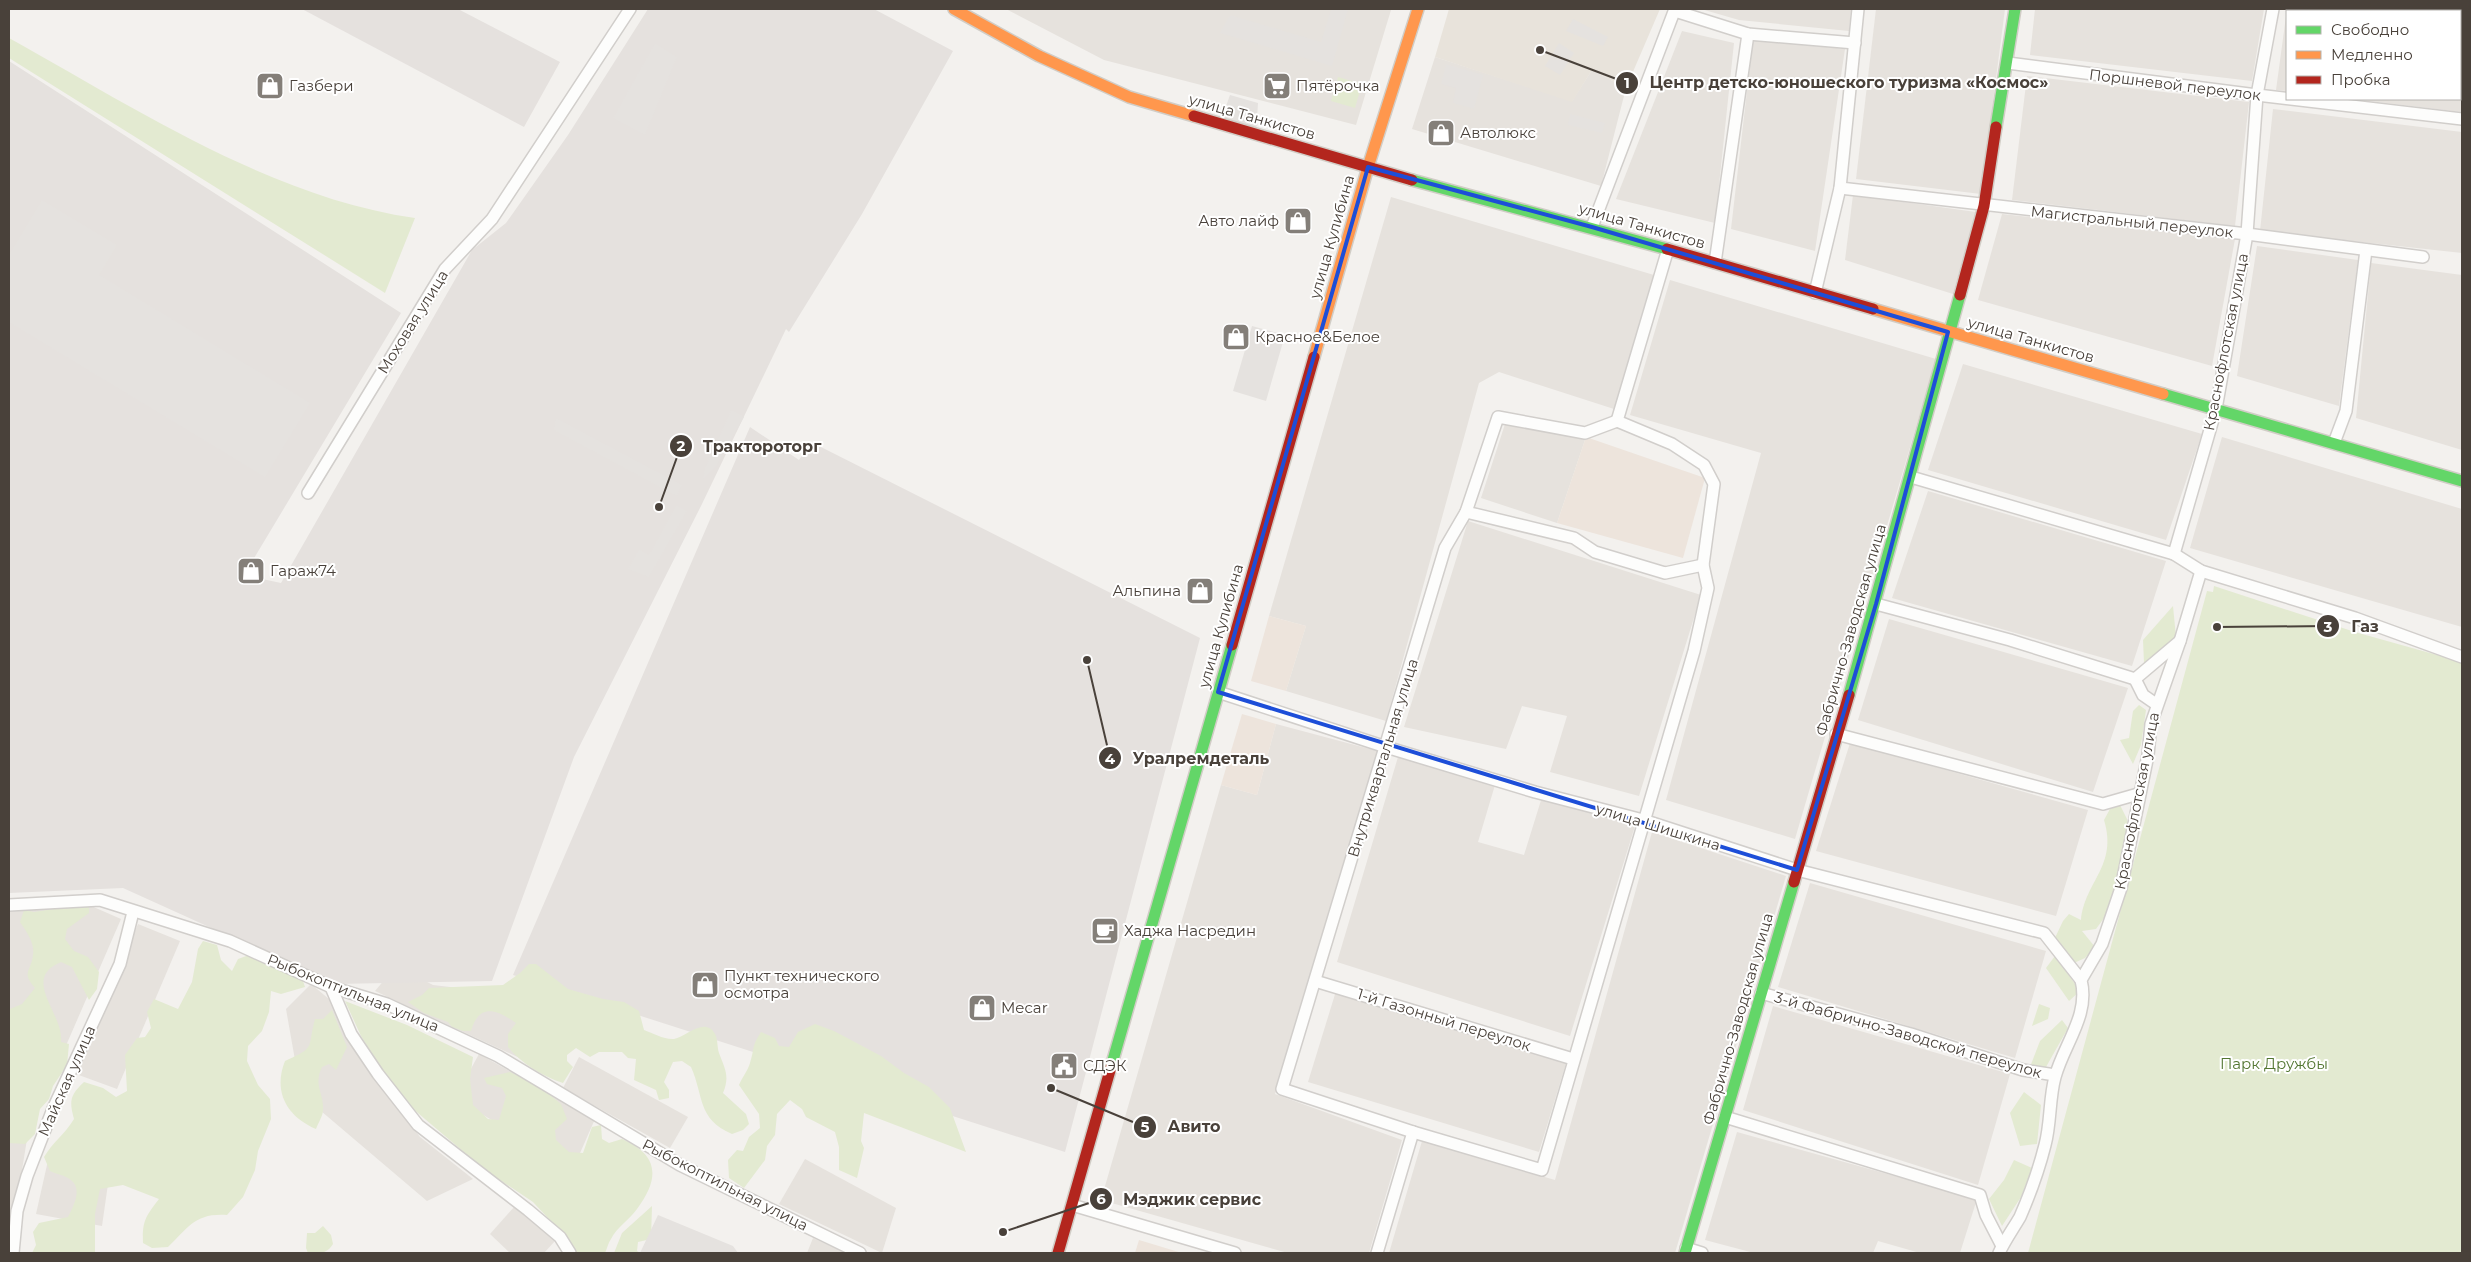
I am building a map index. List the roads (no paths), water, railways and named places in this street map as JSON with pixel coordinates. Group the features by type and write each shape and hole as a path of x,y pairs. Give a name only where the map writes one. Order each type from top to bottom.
{"street":[{"name":"Моховая улица","path":"308,493 445,269 492,219 630,9"},
{"name":"улица Танкистов","path":"954,9 1039,56 1128,96 1368,168 1592,227 2462,481"},
{"name":"улица Кулибина","path":"1058,1253 1368,168 1418,9"},
{"path":"1815,293 1840,188 1858,9"},
{"name":"Фабрично-Заводская улица","path":"1686,1251 1836,734 1876,604 1912,477 1948,332 1984,206 2008,63 2014,9"},
{"name":"Краснофлотская улица","path":"2174,554 2216,409 2246,234 2256,96 2273,9"},
{"path":"1592,227 1675,10 1748,34 1856,43"},
{"path":"1715,263 1748,34"},
{"name":"Поршневой переулок","path":"2008,63 2286,99"},
{"name":"Поршневой переулок","path":"2292,100 2462,119"},
{"name":"Магистральный переулок","path":"1840,188 1984,206 2246,234 2423,257"},
{"path":"1617,421 1668,249"},
{"path":"2334,444 2346,411 2366,250"},
{"name":"Внутриквартальная улица","path":"1498,417 1586,434 1617,421 1672,444 1704,466 1714,484 1703,565 1708,588 1694,651 1642,820 1542,1170 1413,1132 1282,1089 1445,548 1466,512 1498,417"},
{"path":"1912,477 2174,554 2201,571 2355,618 2462,657"},
{"path":"1466,512 1574,538 1595,552 1665,573 1703,565"},
{"name":"Краснофлотская улица","path":"2081,980 2102,944 2121,888 2132,838 2138,794 2148,755 2150,724 2180,641 2201,571"},
{"path":"1876,604 2010,640 2135,679 2143,695 2156,704"},
{"path":"2135,679 2180,641"},
{"name":"улица Шишкина","path":"1218,692 1386,747 1535,792 1642,820 1797,870 2044,933 2081,980"},
{"path":"1836,734 2103,804 2138,794"},
{"name":"Рыбокоптильная улица","path":"9,905 100,900 133,912 230,941 331,987 387,1004 498,1056 680,1165 860,1253"},
{"name":"Майская улица","path":"13,1253 17,1211 27,1176 53,1109 120,964 133,912"},
{"path":"2001,1249 2025,1205 2046,1143 2055,1075 2083,1007 2084,993 2081,980"},
{"name":"1-й Газонный переулок","path":"1315,981 1573,1059"},
{"path":"331,987 351,1034 378,1074 418,1125 528,1210 560,1238 570,1253"},
{"name":"3-й Фабрично-Заводской переулок","path":"1761,993 1911,1034 2023,1070 2055,1075"},
{"path":"1725,1117 1980,1195 1986,1215 2001,1249"},
{"path":"1377,1253 1413,1132"},
{"path":"1072,1206 1235,1253"},
{"path":"1686,1251 1702,1253"}],"place":[{"name":"Центр детско-юношеского туризма «Космос»","path":"1540,50"},
{"name":"Газбери","path":"270,86"},
{"name":"Пятёрочка","path":"1277,86"},
{"name":"Автолюкс","path":"1441,133"},
{"name":"Авто лайф","path":"1298,221"},
{"name":"Красное&Белое","path":"1236,337"},
{"name":"Трактороторг","path":"659,507"},
{"name":"Гараж74","path":"251,571"},
{"name":"Альпина","path":"1200,591"},
{"name":"Газ","path":"2217,627"},
{"name":"Уралремдеталь","path":"1087,660"},
{"name":"Хаджа Насредин","path":"1105,931"},
{"name":"Пункт технического осмотра","path":"705,985"},
{"name":"Mecar","path":"982,1008"},
{"name":"СДЭК","path":"1064,1066"},
{"name":"Авито","path":"1051,1088"},
{"name":"Мэджик сервис","path":"1003,1232"}],"park label":[{"name":"Парк Дружбы","path":"2274,1064"}]}
